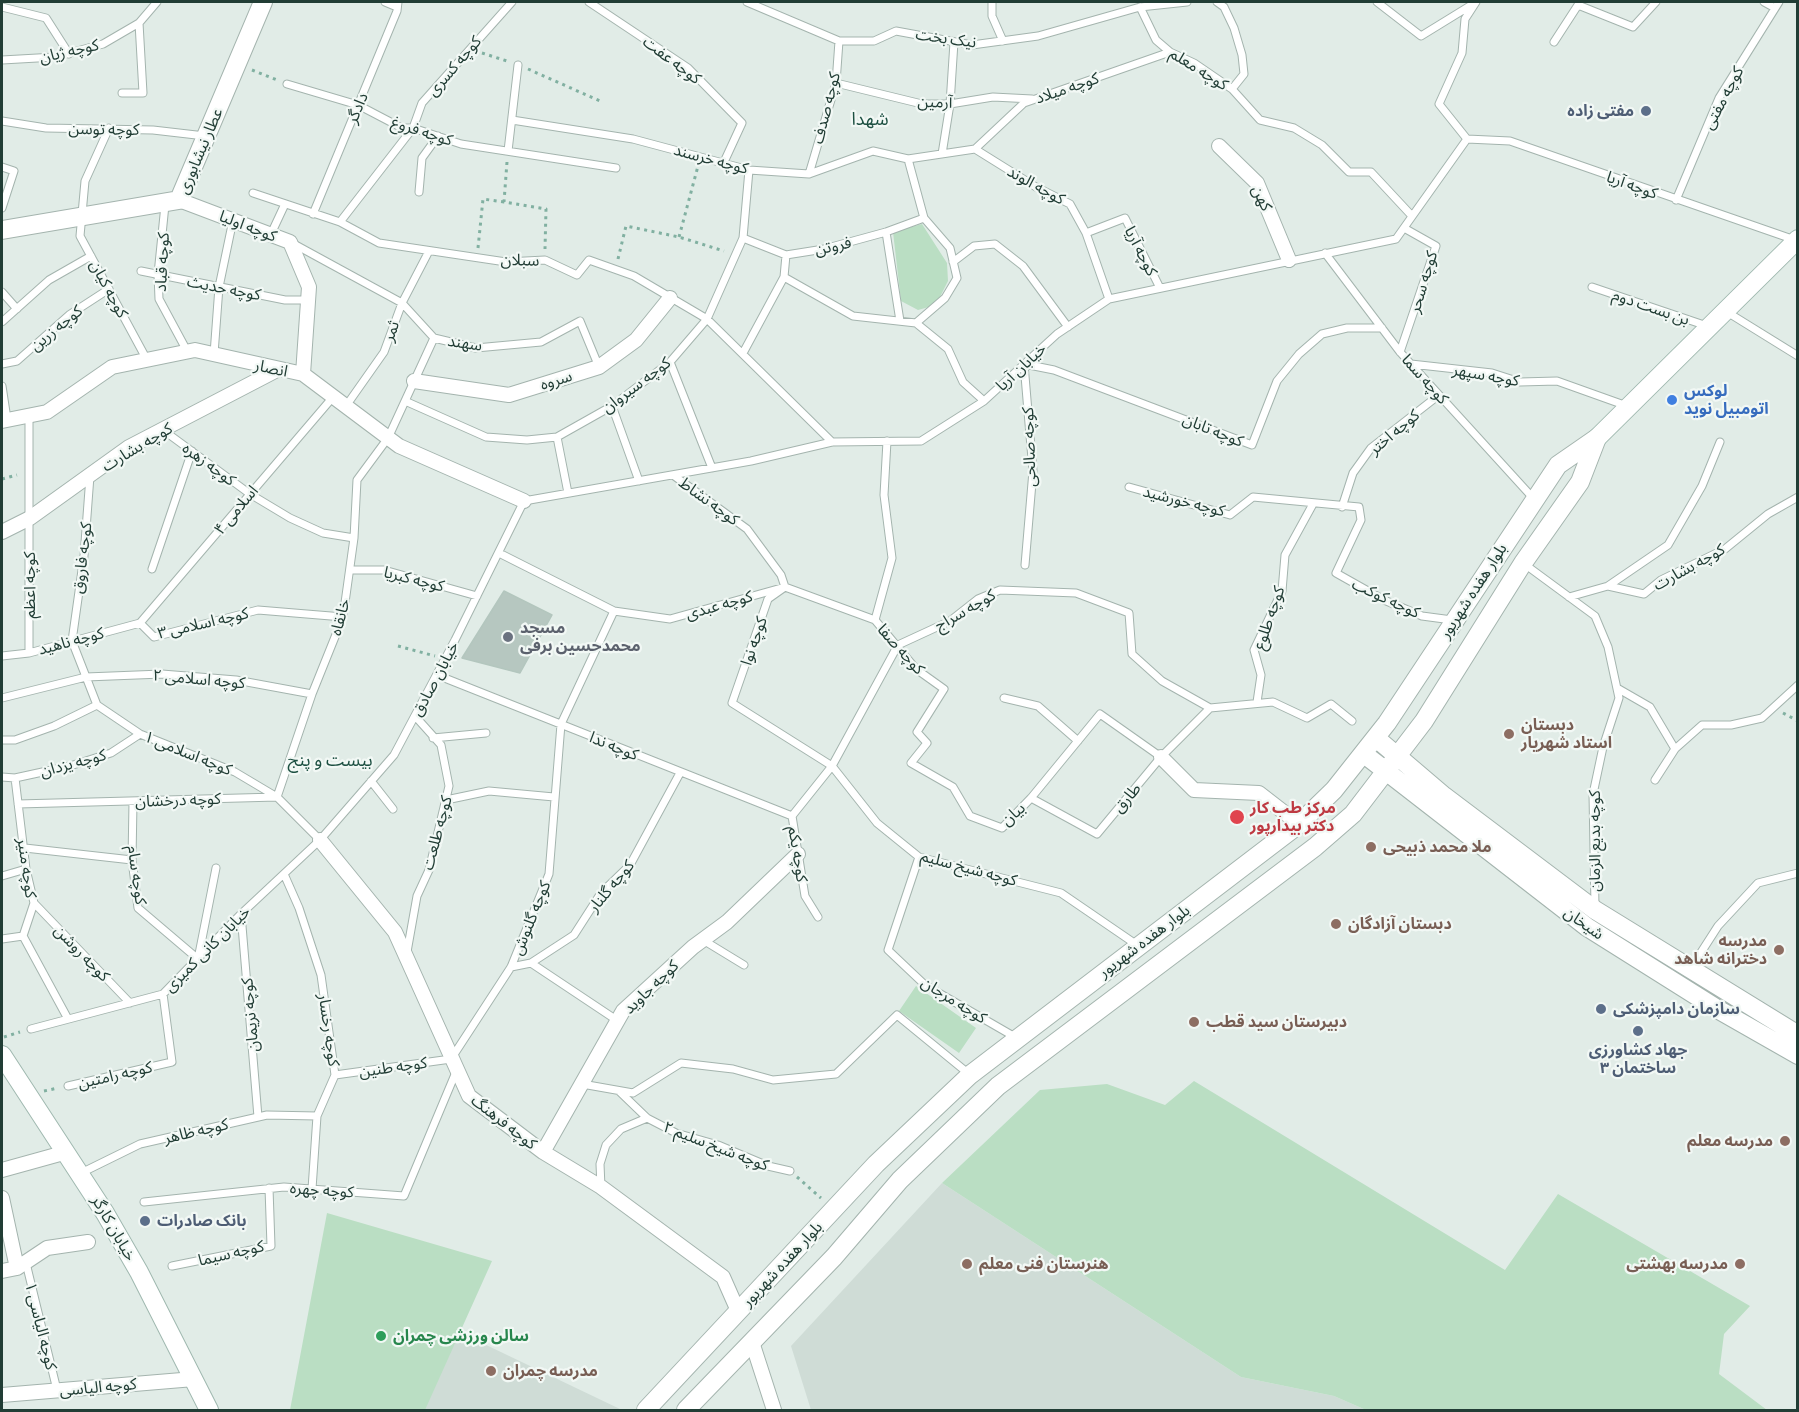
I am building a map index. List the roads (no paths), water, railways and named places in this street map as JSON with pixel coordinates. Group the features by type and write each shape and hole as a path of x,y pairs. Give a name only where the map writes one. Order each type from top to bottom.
{"street":[{"name":"عطار نیشابوری","path":"2,230 172,201 206,136 263,2"},
{"name":"کهن","path":"1219,146 1257,183 1289,260"},
{"name":"کوچه اولیا","path":"172,201 233,220 290,242 309,286 303,375"},
{"name":"بلوار هفده شهریور","path":"646,1410 876,1164 970,1075 1137,945 1299,824 1334,790 1376,738 1557,465 1597,438 1797,240"},
{"name":"سروه","path":"414,381 509,395 599,367 636,340 670,297"},
{"name":"انصار","path":"4,420 47,412 112,367 195,350 303,375 399,446 524,501"},
{"name":"کوچه بشارت","path":"2,532 30,518 129,447 278,370"},
{"name":"بلوار هفده شهریور","path":"686,1410 834,1257 900,1180 998,1086 1315,848 1353,814 1424,721 1523,563 1580,482 1597,438"},
{"path":"1376,738 1391,764"},
{"path":"1364,754 1391,764"},
{"path":"1161,757 1194,790 1258,793 1299,824"},
{"name":"شیخان","path":"1391,764 1685,978 1797,1055"},
{"name":"شیخان","path":"1391,764 1587,927 1797,1035"},
{"name":"کوچه فرهنگ","path":"320,840 394,932 468,1096 543,1152 601,1187 723,1277 738,1311"},
{"name":"کوچه جاوید","path":"543,1152 623,1011 727,922 798,854"},
{"name":"خیابان کارگر","path":"5,1066 28,1094 61,1153 81,1173 139,1272 209,1410"},
{"path":"2,1170 61,1153"},
{"path":"2,1198 22,1265"},
{"path":"2,1271 22,1265 47,1248 88,1242"},
{"path":"738,1311 752,1342 774,1410"},
{"name":"کوچه الیاسی","path":"2,1395 194,1379"}],"lane":[{"name":"کوچه ژیان","path":"2,60 69,54 103,44 140,23 157,2"},
{"path":"385,2 398,4"},
{"name":"کوچه کسری","path":"340,222 413,128 422,103 512,2"},
{"name":"کوچه عفت","path":"589,2 688,68 742,123 724,162"},
{"name":"نیک بخت","path":"747,2 839,41 874,41 896,31 972,45 1038,36 1140,7 1187,2"},
{"path":"993,2 992,16 1002,41"},
{"path":"1217,2 1224,7 1234,28 1242,55 1244,74 1232,89"},
{"path":"1377,2 1421,36 1476,2"},
{"path":"1467,139 1439,105 1462,53 1465,19 1476,2"},
{"path":"1554,42 1578,5 1633,27 1656,2"},
{"path":"1764,2 1777,5"},
{"name":"دادگر","path":"313,214 398,4"},
{"name":"کوچه مفتی","path":"1676,200 1719,98 1777,5"},
{"path":"2,7 46,18 69,54"},
{"name":"کوچه معلم","path":"1140,7 1156,40 1170,52 1194,63 1232,89 1260,120 1294,128 1322,145 1349,172 1371,172 1412,216"},
{"path":"122,93 142,93 140,23"},
{"name":"کوچه صدف","path":"809,174 836,83 839,41"},
{"path":"942,154 950,104 954,42"},
{"name":"کوچه میلاد","path":"975,149 1024,103 1170,52"},
{"path":"508,151 518,65"},
{"name":"آرمین","path":"836,83 922,104 950,104 993,98 1036,99"},
{"name":"کوچه فروغ","path":"287,84 358,105 402,128 413,128 461,144 616,168"},
{"name":"کوچه خرسند","path":"512,120 633,139 749,170 809,174 873,151 908,159"},
{"name":"کوچه توسن","path":"2,121 46,128 109,128 206,136"},
{"name":"کوچه کیان","path":"109,128 85,181 80,236 147,360"},
{"path":"418,192 422,158 438,136"},
{"name":"کوچه آریا","path":"1467,139 1510,141 1797,240"},
{"name":"خیابان آریا","path":"524,501 712,468 832,441 921,441 984,400 1057,334 1109,299 1396,239 1467,139"},
{"path":"916,323 945,298 957,278 950,248 924,218 908,159 975,149"},
{"name":"کوچه الوند","path":"975,149 1036,187 1070,204 1086,233 1109,299"},
{"path":"2,167 14,171 2,208"},
{"name":"کوچه سیروان","path":"405,401 486,437 527,440 557,436 612,406 670,362 707,319 743,238 749,170"},
{"name":"سبلان","path":"253,193 340,222 379,243 506,262 544,260 577,274 589,260 634,276 707,319 832,441"},
{"name":"کوچه قباد","path":"172,201 158,274 159,299 187,351"},
{"path":"271,234 285,204"},
{"name":"فروتن","path":"786,255 824,249 886,232 924,218"},
{"name":"کوچه آریا","path":"1086,233 1125,218 1160,288"},
{"path":"214,355 219,287 233,220"},
{"name":"کوچه سحر","path":"1400,352 1436,246 1404,228"},
{"path":"886,232 900,321"},
{"path":"743,238 786,255 784,277 743,353"},
{"name":"سهند","path":"290,242 402,303 434,338 476,348 541,342 580,321 599,367"},
{"path":"953,262 974,246 995,244 1023,266 1068,327"},
{"name":"ثمر","path":"346,406 384,352 402,303 429,251"},
{"name":"کوچه سما","path":"1325,253 1400,352 1533,498"},
{"path":"2,322 49,280 91,256"},
{"name":"کوچه حدیث","path":"141,271 285,300 308,300"},
{"path":"784,277 853,316 916,323 948,349 963,382 984,400"},
{"name":"بن بست دوم","path":"1592,287 1710,327"},
{"name":"کوچه زرین","path":"2,364 17,362 69,315 109,289"},
{"path":"2,292 17,309"},
{"path":"1725,311 1797,356"},
{"name":"کوچه تابان","path":"1024,364 1054,369 1252,445 1277,381 1299,354 1322,333 1347,328 1382,328"},
{"name":"خانقاه","path":"277,797 312,694 343,617 354,538 357,480 388,438 434,338"},
{"path":"670,362 712,468"},
{"name":"کوچه صالحی","path":"1024,364 1033,471 1025,565"},
{"name":"کوچه سپهر","path":"1411,364 1492,373 1520,382 1557,381 1628,407"},
{"path":"2,386 4,420"},
{"name":"کوچه اختر","path":"1342,507 1353,473 1371,448 1439,395"},
{"name":"اسلامی ۴","path":"140,623 333,397"},
{"path":"612,406 639,481"},
{"name":"کوچه اعظم","path":"29,415 29,653"},
{"name":"کوچه زهره","path":"162,430 250,494 323,533 354,538"},
{"path":"557,436 568,494"},
{"name":"کوچه صفا","path":"886,441 884,495 891,558 875,620 916,669 944,689 917,732 927,743 911,763"},
{"path":"1608,586 1668,545 1702,486 1720,442"},
{"path":"152,569 192,451"},
{"name":"کوچه نشاط","path":"673,475 747,529 780,575 785,587"},
{"name":"کوچه فاروق","path":"72,641 84,556 90,476"},
{"name":"کوچه خورشید","path":"1129,488 1230,515 1253,497 1342,507"},
{"name":"کوچه بشارت","path":"1569,597 1608,586 1644,594 1661,580 1725,549 1768,514 1797,497"},
{"name":"خیابان صادق","path":"320,840 394,755 437,675 524,501"},
{"name":"کوچه طلوع","path":"1257,702 1261,675 1254,650 1282,591 1285,555 1313,504"},
{"name":"کوچه کوکب","path":"1342,507 1359,507 1361,520 1336,573 1384,600 1422,616 1454,621"},
{"name":"کوچه عبدی","path":"499,553 614,611 670,619 785,587"},
{"name":"کوچه بدیع الزمان","path":"1523,563 1595,616 1608,647 1617,688 1619,698 1603,747 1593,794 1594,910"},
{"name":"کوچه کبریا","path":"350,570 384,570 477,596"},
{"path":"785,587 875,620"},
{"name":"کوچه نوا","path":"732,703 768,599 785,587"},
{"name":"کوچه سراج","path":"898,645 950,621 978,599 1000,590 1076,593 1129,613 1132,654 1162,681 1210,708"},
{"name":"کوچه اسلامی ۳","path":"140,623 154,637 258,610 343,617"},
{"name":"کوچه گلنوش","path":"454,1065 511,967 549,874 561,724 614,611"},
{"name":"کوچه ناهید","path":"2,656 29,653 140,623"},
{"path":"2,740 15,740 54,726 97,705 72,641"},
{"path":"832,766 898,645"},
{"name":"کوچه اسلامی ۲","path":"2,698 86,677 162,674 236,680 312,694"},
{"name":"کوچه ندا","path":"437,675 792,816"},
{"path":"1654,780 1675,749 1702,725 1731,725 1762,718 1797,685"},
{"path":"1617,688 1650,707 1675,749"},
{"path":"1004,698 1038,706 1078,741"},
{"path":"1210,708 1274,702 1306,718 1331,704 1352,721"},
{"name":"کوچه شیخ سلیم","path":"732,703 832,766 877,823 919,857 1060,893 1137,945"},
{"name":"کوچه اسلامی ۱","path":"97,705 140,734 235,772 277,797"},
{"name":"طارق","path":"1031,798 1097,834 1161,757 1210,708"},
{"name":"بیان","path":"911,763 953,787 970,816 1002,828 1031,798 1100,714 1161,757"},
{"name":"کوچه طلعت","path":"406,957 417,896 429,870 449,786 441,746 415,716"},
{"path":"433,738 486,733"},
{"name":"کوچه یزدان","path":"2,777 15,778 70,766 111,753 140,734"},
{"name":"کوچه یکم","path":"818,917 805,896 792,816 832,766"},
{"name":"کوچه گلنار","path":"511,967 531,963 574,934 601,893 630,865 656,823 680,773"},
{"name":"کوچه منیر","path":"15,778 26,869 34,903 23,936"},
{"path":"372,781 393,809"},
{"path":"446,800 489,791 554,797"},
{"path":"277,797 320,840"},
{"name":"کوچه درخشان","path":"18,804 277,797"},
{"name":"کوچه سام","path":"133,802 132,860 138,908 198,959"},
{"name":"خیابان کانی کمیزی","path":"31,1029 163,994 320,840"},
{"path":"25,848 132,860"},
{"name":"کوچه مرجان","path":"919,857 888,950 925,985 1016,1038"},
{"path":"198,959 216,868"},
{"path":"2,876 26,869"},
{"path":"1685,978 1718,927 1758,883 1797,873"},
{"name":"کوچه رخسار","path":"284,874 299,908 321,975 335,1075 317,1116 312,1189"},
{"name":"کوچه روشن","path":"34,903 130,1003"},
{"name":"کوچه نریمان","path":"242,914 258,1117"},
{"path":"2,939 23,936 68,1018"},
{"path":"704,940 744,965"},
{"path":"531,963 618,1021"},
{"name":"کوچه رامتین","path":"68,1086 172,1062 163,994"},
{"path":"582,1084 633,1093 681,1063 733,1069 773,1080 836,1074 897,1015 970,1075"},
{"name":"کوچه طنین","path":"335,1075 454,1065"},
{"name":"کوچه چهره","path":"144,1202 269,1188 404,1196 454,1065"},
{"name":"کوچه شیخ سلیم ۲","path":"619,1091 647,1118 676,1133 718,1145 768,1166 790,1171"},
{"name":"کوچه ظاهر","path":"81,1173 140,1144 258,1117 317,1116"},
{"path":"601,1187 600,1164 606,1145 621,1129 647,1118"},
{"name":"کوچه سیما","path":"172,1266 271,1246 269,1188"},
{"name":"کوچه الیاسی ۱","path":"22,1265 57,1390"}],"place":[{"name":"مفتی زاده","path":"1646,111"},
{"name":"لوکس اتومبیل نوید","path":"1672,400"},
{"name":"مسجد محمدحسین برفی","path":"508,637"},
{"name":"دبستان استاد شهریار","path":"1509,734"},
{"name":"مرکز طب کار دکتر بیدارپور","path":"1237,817"},
{"name":"ملا محمد ذبیحی","path":"1371,847"},
{"name":"دبستان آزادگان","path":"1336,924"},
{"name":"مدرسه دخترانه شاهد","path":"1779,950"},
{"name":"سازمان دامپزشکی","path":"1601,1009"},
{"name":"دبیرستان سید قطب","path":"1194,1022"},
{"name":"جهاد کشاورزی ساختمان ۳","path":"1638,1031"},
{"name":"مدرسه معلم","path":"1785,1141"},
{"name":"بانک صادرات","path":"145,1221"},
{"name":"هنرستان فنی معلم","path":"967,1264"},
{"name":"مدرسه بهشتی","path":"1740,1264"},
{"name":"سالن ورزشی چمران","path":"381,1336"},
{"name":"مدرسه چمران","path":"491,1371"}],"district":[{"name":"شهدا","path":"870,119"},
{"name":"بیست و پنج","path":"330,760"}]}
